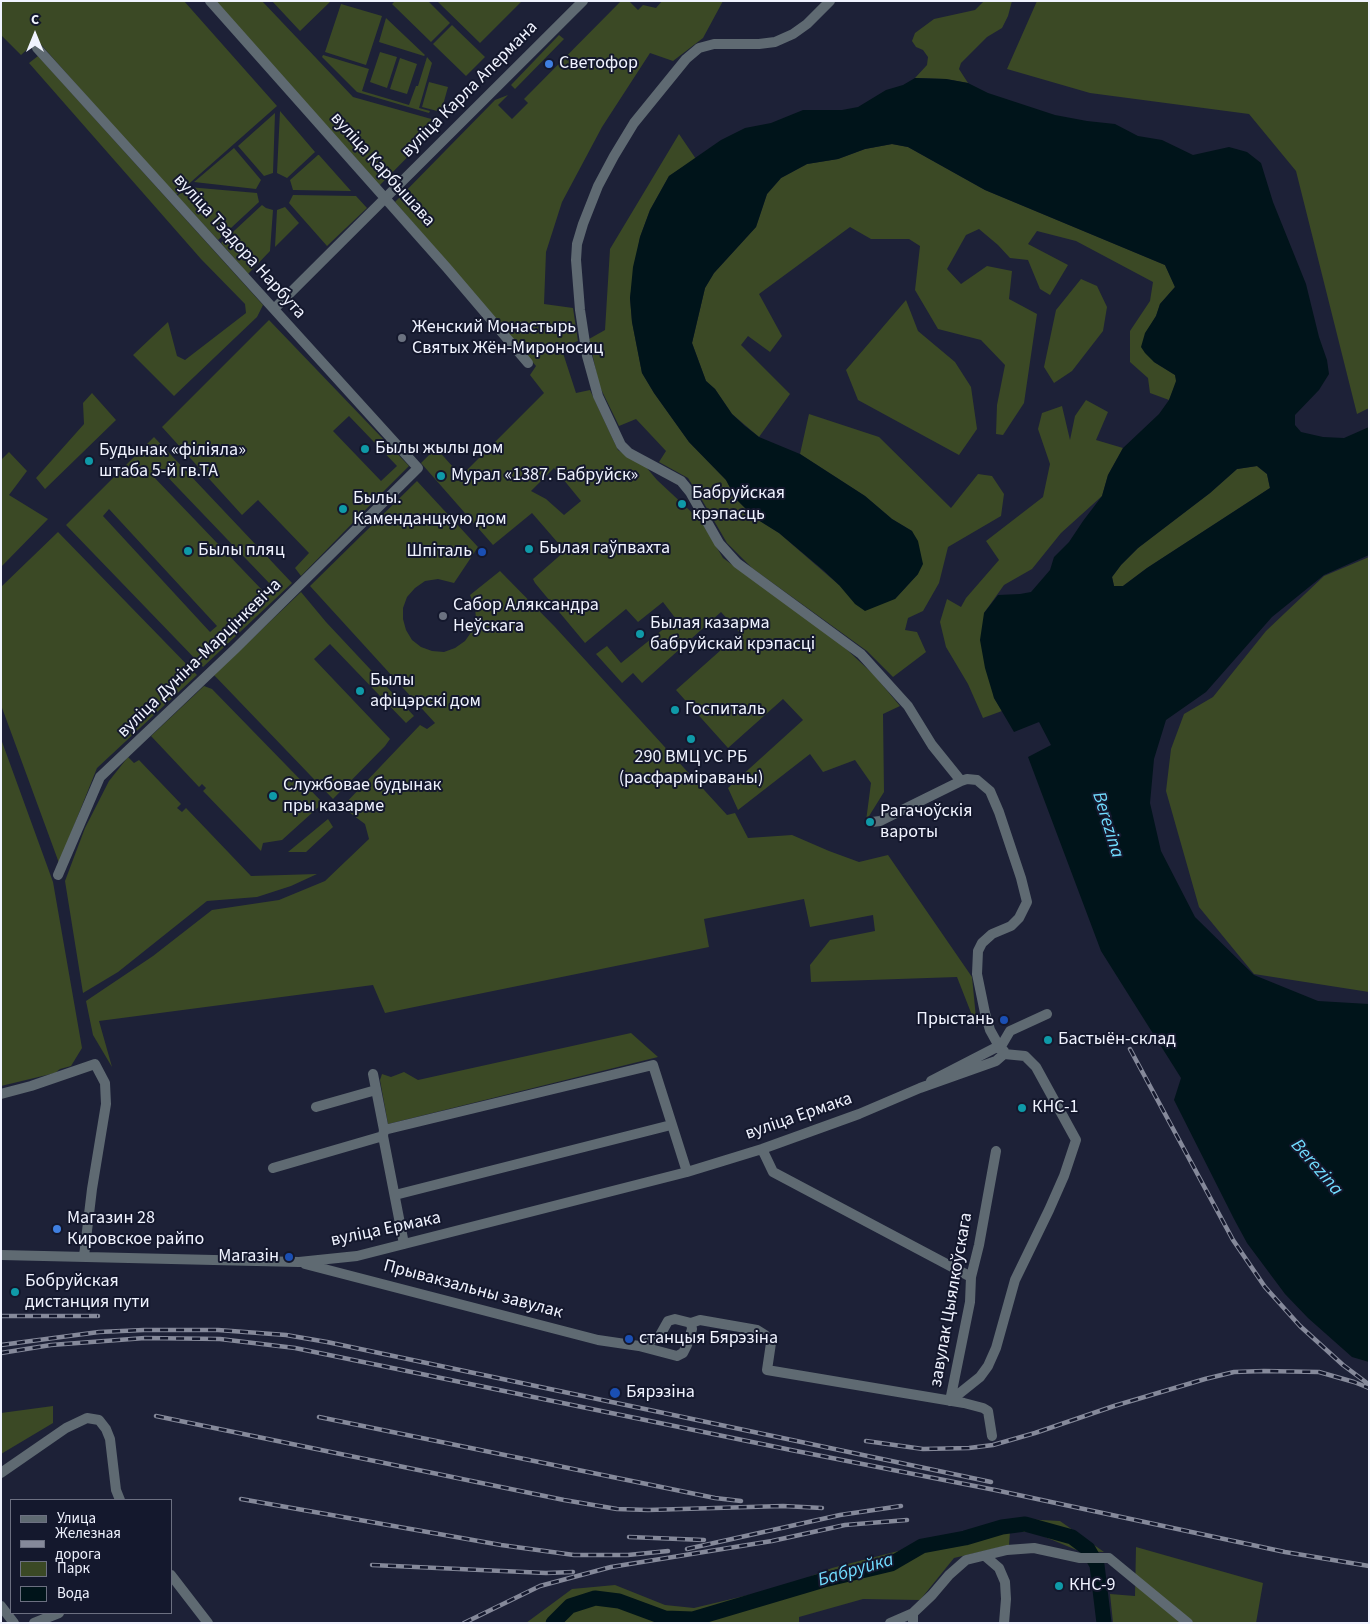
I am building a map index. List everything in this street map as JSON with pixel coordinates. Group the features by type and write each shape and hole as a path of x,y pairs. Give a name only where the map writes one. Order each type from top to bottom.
{"street":[{"name":"вуліца Карбышава","path":"210,1 528,363"},
{"name":"вуліца Карла Апермана","path":"274,309 583,1"},
{"path":"830,1 807,24 775,42 714,44 699,48 686,59 634,123 598,186 578,240 576,260 584,342 598,396 621,445 634,456 681,481 690,492 719,543 738,563 843,640 867,660 908,706 932,744 961,781"},
{"name":"вуліца Тэадора Нарбута","path":"37,48 418,468"},
{"name":"вуліца Дуніна-Марцінкевіча","path":"58,875 100,777 235,649 418,468"},
{"path":"872,822 880,821 967,779 977,780 990,791 1002,818 1027,902 1019,918 1011,926 992,934 982,943 978,951 977,974 985,1013 990,1030 1002,1051"},
{"path":"1002,1051 1010,1031 1047,1014"},
{"name":"вуліца Ермака","path":"1,1255 299,1262 357,1256 687,1172 762,1149 996,1061 1002,1051"},
{"name":"завулак Цыялкоўскага","path":"950,1401 980,1377 988,1366 996,1348 1016,1280 1050,1210 1076,1140 1036,1067 1025,1056 1002,1051"},
{"path":"1,1094 31,1086 94,1064 104,1083 106,1104 92,1188 84,1256"},
{"path":"273,1168 384,1133 653,1064 687,1172"},
{"path":"373,1074 404,1244"},
{"path":"316,1106 376,1090"},
{"name":"вуліца Ермака","path":"395,1195 671,1125"},
{"path":"762,1149 773,1172 971,1277"},
{"name":"завулак Цыялкоўскага","path":"950,1401 970,1302 971,1277 979,1245 996,1151"},
{"name":"Прывакзальны завулак","path":"299,1262 598,1340 639,1346 677,1356 683,1354 687,1345 692,1329 691,1323"},
{"path":"639,1346 659,1337 668,1321 675,1319 691,1323 700,1320 757,1330 765,1335 771,1343 766,1370 970,1405 988,1411 992,1436"},
{"path":"1,1473 66,1428 87,1418 99,1420 106,1428 110,1439 116,1490 120,1499"},
{"path":"890,1623 913,1618 959,1565 973,1558 1007,1550 1034,1548 1080,1558 1109,1558 1188,1623"},
{"path":"985,1556 999,1568 1005,1582 1004,1623"},
{"path":"172,1577 208,1623"},
{"path":"1,1606 14,1623"},
{"path":"34,1623 56,1614"}],"green space":[{"path":"1,1 184,1 277,106 175,196 37,40 21,55 1,35"},
{"path":"213,1 262,1 353,97 442,122 379,186"},
{"path":"272,1 331,1 300,31"},
{"path":"395,1 428,1 450,23 431,42 392,4"},
{"path":"437,1 522,1 480,43"},
{"path":"621,1 629,1 638,10 643,5 656,8 662,1 723,1 703,38 673,61 650,53 602,127 562,202 546,252 544,304 573,308 578,341 561,347 576,393 590,390 618,450 646,467 657,480 701,521 723,558 842,645 874,675 900,706 883,714 884,792 866,821 871,783 855,760 823,772 810,754 738,810 728,788 803,720 783,699 728,748 676,690 740,633 721,612 642,683 633,673 622,683 596,654 607,646 621,663 676,619 663,602 638,622 626,609 585,643 533,579 565,551 532,513 493,545 421,463 436,448 461,476 544,393 530,375 536,366 395,202 495,100 508,95 498,105 512,119 528,103 524,99","holes":["554,468 581,501 564,515 546,499 531,491"]},
{"path":"984,1 1012,1 1002,28 987,37 961,63 959,69 968,83 946,79 915,78 927,65 928,57 912,41 915,33 934,19 975,10"},
{"path":"1037,1 1369,1 1369,408 1357,414 1296,171 1249,114 1090,93 1007,69"},
{"path":"341,4 382,16 366,65 325,52"},
{"path":"386,18 425,55 379,42"},
{"path":"452,25 485,57 466,76 433,44"},
{"path":"559,35 564,39 515,89 511,85"},
{"path":"380,52 397,57 387,88 370,82"},
{"path":"323,55 369,69 362,91 409,105 416,86 418,86 427,57 432,63 419,108 430,111 429,113 357,92 322,57"},
{"path":"38,56 263,305 257,317 174,396 133,355 168,322 177,356 185,360 246,313 245,304 201,259 29,63"},
{"path":"400,58 417,64 407,94 390,89"},
{"path":"429,82 448,87 441,112 422,107"},
{"path":"280,111 315,152 287,178 277,173"},
{"path":"275,113 273,173 264,176 238,146"},
{"path":"679,134 696,159 669,176 650,210 640,237 630,298 632,322 642,373 689,442 726,480 736,499 755,518 779,533 839,585 895,599 918,574 912,531 892,519 865,496 800,454 809,414 879,437 951,508 978,474 992,476 1004,494 1001,516 948,547 939,583 923,611 908,618 905,630 917,632 926,652 893,677 867,651 752,568 727,543 688,478 659,462 666,451 636,419 619,426 599,385 589,339 605,330 610,249"},
{"path":"892,144 908,147 985,190 1165,265 1175,287 1160,304 1156,316 1146,333 1154,362 1175,375 1177,381 1169,400 1150,393 1148,378 1130,362 1130,331 1150,301 1153,282 1076,241 1037,231 1028,244 1068,265 1050,295 1040,289 1028,260 1010,258 979,229 966,235 947,269 961,284 987,266 1012,271 1009,299 1037,314 1024,403 1003,435 996,434 997,405 1005,365 981,340 938,329 915,290 920,246 909,239 871,239 850,227 759,294 782,336 770,352 748,336 741,345 790,394 759,437 732,414 715,389 706,381 692,343 705,288 714,273 756,227 767,194 781,178 807,164 838,159 865,149"},
{"path":"234,148 261,180 256,189 194,182"},
{"path":"318,155 351,191 293,190 290,180"},
{"path":"188,187 257,193 259,202 218,240 177,196"},
{"path":"293,195 356,196 367,208 327,246 289,203"},
{"path":"262,205 273,210 270,251 248,274 221,243"},
{"path":"285,207 299,223 275,247 277,210"},
{"path":"1081,279 1097,286 1107,307 1103,331 1072,371 1054,383 1044,367 1056,310"},
{"path":"906,300 918,331 955,362 971,387 977,429 959,455 858,400 846,370"},
{"path":"269,320 409,466 301,576 295,568 309,553 258,500 242,515 162,427","holes":["349,416 397,466 381,481 333,431"]},
{"path":"92,393 116,420 45,489 36,478 84,424 83,403"},
{"path":"1086,400 1108,412 1096,440 1123,448 1108,475 1102,496 1061,533 1032,569 1004,585 984,613 994,698 1002,711 983,718 968,684 946,647 940,622 947,599 961,607 966,598 999,560 986,541 1043,497 1050,464 1038,429 1042,413 1062,406 1070,440 1075,416"},
{"path":"154,437 292,583 203,667 66,525","holes":["158,467 271,585 264,592 151,474","109,509 217,626 210,632 103,516"]},
{"path":"9,452 27,471 9,495 48,519 1,567 1,460"},
{"path":"1257,466 1267,474 1270,488 1147,568 1123,586 1114,586 1112,577 1138,548 1210,493 1237,469"},
{"path":"417,481 478,547 454,583 438,579 425,581 407,597 403,608 403,619 406,630 412,640 421,647 432,651 444,652 455,648 465,641 472,631 476,619 475,607 470,595 500,571 555,627 727,815 735,813 748,838 792,835 859,862 888,855 972,977 977,1028 957,977 811,982 810,965 830,940 875,931 873,915 810,927 804,899 704,919 709,947 385,1013 373,985 99,1021 112,1067 93,1035 86,1001 153,956 212,910 279,900 325,881 369,839 365,824 342,807 420,725 427,729 435,723 310,586"},
{"path":"58,532 197,675 97,768 59,863 1,705 1,587"},
{"path":"1369,557 1369,992 1254,974 1199,907 1166,791 1171,749 1184,714 1213,697 1266,631 1324,576"},
{"path":"301,592 326,622 414,716 406,723 330,644 314,659 390,739 333,799 214,675"},
{"path":"204,686 212,689 323,803 282,840 263,843 261,851 203,791 206,788 202,784 199,787 151,736"},
{"path":"1,739 53,882 82,1048 71,1066 60,1069 55,1073 1,1086"},
{"path":"128,757 134,763 139,760 181,804 177,808 182,812 186,808 251,876 317,874 291,886 257,897 207,901 118,972 83,993 65,881 85,828 109,781"},
{"path":"328,819 333,827 306,852 288,852"},
{"path":"631,1033 658,1057 388,1124 380,1080 382,1074 391,1077 404,1072 418,1080"},
{"path":"53,1406 53,1423 1,1454 1,1413"},
{"path":"1023,1519 1060,1521 1104,1552 1079,1551 1033,1532 1010,1532 1009,1545 954,1558 920,1600 863,1599 799,1617 799,1623 526,1623 572,1589 615,1585 665,1605 694,1608 786,1586 832,1568"},
{"path":"1136,1547 1263,1583 1256,1623 1113,1623 1110,1594 1135,1596"}],"water":[{"name":"Berezina","path":"915,78 946,79 968,83 988,93 1055,115 1115,124 1138,136 1162,140 1193,155 1229,147 1247,152 1261,163 1273,202 1306,284 1319,337 1327,360 1329,374 1319,390 1295,415 1295,425 1301,432 1323,437 1344,438 1369,427 1369,555 1324,575 1272,617 1206,692 1166,720 1154,759 1150,803 1161,851 1195,917 1254,975 1318,1001 1369,1004 1369,1362 1352,1357 1308,1318 1285,1294 1247,1243 1174,1100 1181,1078 1101,951 1028,757 1051,745 1039,722 1014,732 994,698 985,668 980,640 984,613 998,595 1031,592 1050,570 1054,557 1069,542 1102,496 1108,475 1123,448 1159,414 1169,400 1176,381 1175,375 1154,362 1141,347 1145,333 1156,316 1160,304 1175,287 1165,265 985,190 908,147 892,144 865,149 838,159 807,164 781,178 767,194 756,227 714,273 705,288 692,343 706,381 715,389 732,414 745,426 759,437 800,454 865,496 892,519 912,531 918,541 923,564 918,574 895,599 865,611 855,604 823,570 779,533 755,518 736,499 726,480 689,442 642,373 632,322 630,298 633,267 640,237 650,210 669,176 721,140 745,128 771,123 803,110 842,110 858,107 886,90 903,85","holes":["1257,466 1267,474 1270,488 1147,568 1123,586 1114,586 1112,577 1138,548 1210,493 1237,469"]}],"waterway":[{"name":"Бабруйка","path":"553,1623 570,1606 595,1598 619,1601 665,1618 693,1619 824,1580 891,1564 922,1546 965,1538 1002,1527 1025,1524 1072,1537 1088,1549 1097,1565 1104,1623"}],"railway":[{"path":"1130,1049 1233,1240 1265,1287 1300,1326 1343,1365 1367,1383"},
{"path":"1,1316 98,1316"},
{"path":"1,1345 99,1332 144,1330 218,1330 286,1335 327,1342 991,1482"},
{"path":"1,1353 51,1345 145,1338 220,1339 295,1348 995,1490 1285,1552 1369,1566"},
{"path":"866,1441 923,1449 969,1448 993,1445 1114,1406 1234,1372 1319,1372 1369,1388"},
{"path":"156,1416 564,1500 617,1509 648,1510 783,1506 822,1508"},
{"path":"319,1417 715,1498 741,1501"},
{"path":"241,1499 501,1545 574,1555 628,1555 668,1551"},
{"path":"687,1549 840,1515 901,1506"},
{"path":"464,1623 540,1586 611,1567 772,1541 845,1525 907,1520"},
{"path":"629,1537 704,1540"},
{"path":"372,1565 546,1573 573,1572"}],"place":[{"name":"Светофор","path":"549,64"},
{"name":"Женский Монастырь Святых Жён-Мироносиц","path":"402,338"},
{"name":"Былы жылы дом","path":"365,449"},
{"name":"Будынак «філіяла» штаба 5-й гв.ТА","path":"89,461"},
{"name":"Мурал «1387. Бабруйск»","path":"441,476"},
{"name":"Бабруйская крэпасць","path":"682,504"},
{"name":"Былы. Каменданцкую дом","path":"343,509"},
{"name":"Былая гаўпвахта","path":"529,549"},
{"name":"Былы пляц","path":"188,551"},
{"name":"Шпіталь","path":"482,552"},
{"name":"Сабор Аляксандра Неўскага","path":"443,616"},
{"name":"Былая казарма бабруйскай крэпасці","path":"640,634"},
{"name":"Былы афіцэрскі дом","path":"360,691"},
{"name":"Госпиталь","path":"675,710"},
{"name":"290 ВМЦ УС РБ (расфарміраваны)","path":"691,739"},
{"name":"Службовае будынак пры казарме","path":"273,796"},
{"name":"Рагачоўскія вароты","path":"870,822"},
{"name":"Прыстань","path":"1004,1020"},
{"name":"Бастыён-склад","path":"1048,1040"},
{"name":"КНС-1","path":"1022,1108"},
{"name":"Магазин 28 Кировское райпо","path":"57,1229"},
{"name":"Магазін","path":"289,1257"},
{"name":"Бобруйская дистанция пути","path":"15,1292"},
{"name":"станцыя Бярэзіна","path":"629,1339"},
{"name":"Бярэзіна","path":"615,1393"},
{"name":"КНС-9","path":"1059,1586"}]}
